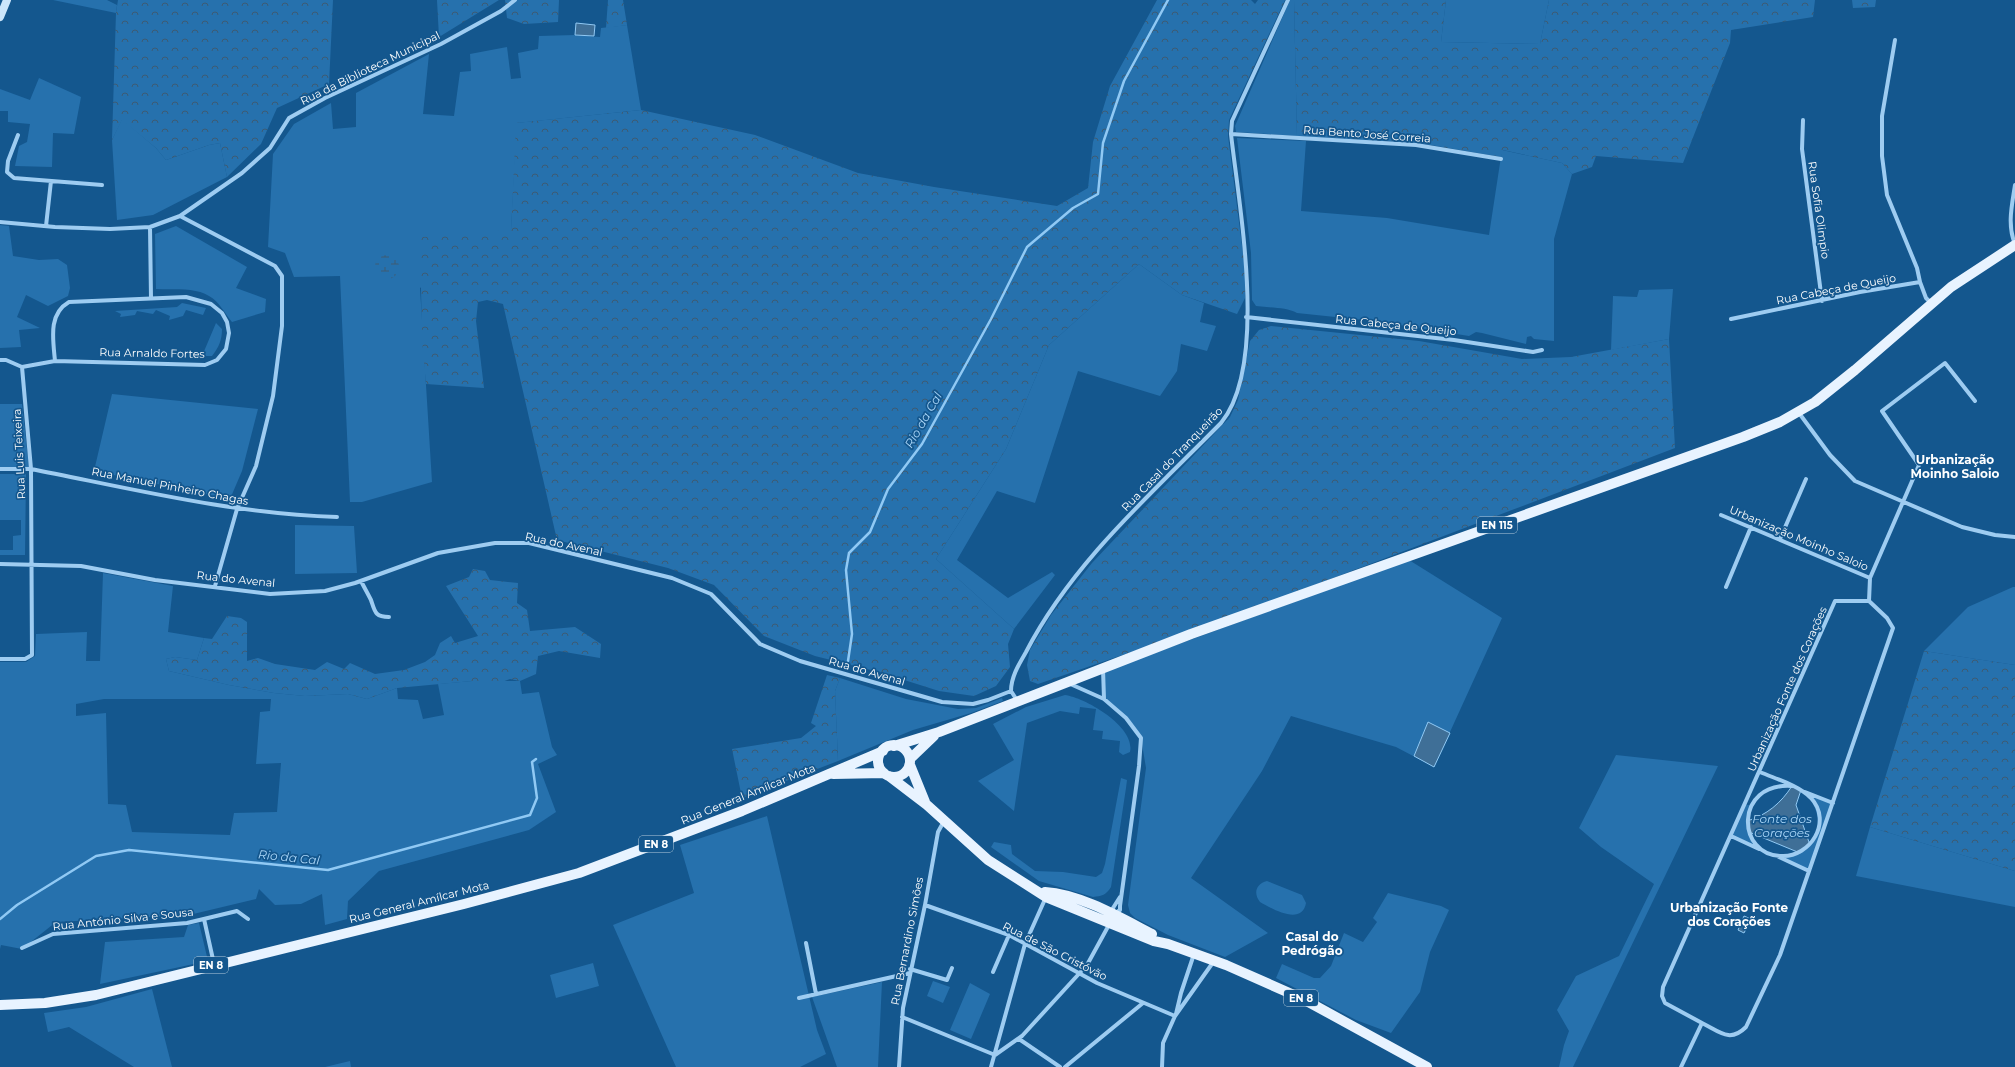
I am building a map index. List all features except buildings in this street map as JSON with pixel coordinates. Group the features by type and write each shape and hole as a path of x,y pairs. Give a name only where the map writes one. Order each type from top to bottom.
{"main road":[{"name":"EN 115","path":"894,746 939,732 1191,634 1742,437 1799,412 1855,370 1931,303 1967,275 2015,245"},
{"name":"EN 115","path":"910,762 939,732"},
{"name":"EN 8","path":"883,751 894,746 906,751 927,805"},
{"name":"Rua General Amílcar Mota","path":"0,1005 46,1003 74,999 420,915 580,873 742,811 883,751"},
{"path":"883,751 879,760 881,769 887,775"},
{"name":"EN 8","path":"887,775 900,776 908,770 910,762"},
{"name":"Rua General Amílcar Mota","path":"831,774 887,775"},
{"name":"EN 8","path":"887,775 927,805 944,822 988,860 1042,894 1073,898 1112,919 1157,936 1168,944 1270,984 1326,1010 1427,1067"}],"street":[{"path":"0,17 7,0"},
{"name":"Rua da Biblioteca Municipal","path":"0,222 110,229 150,227 180,216 242,173 270,148 289,118 325,98 441,44 501,11 515,0"},
{"name":"Rua Casal do Tranqueirão","path":"1011,691 1013,678 1018,667 1050,610 1092,557 1229,413 1236,400 1243,364 1248,277 1231,134 1232,121 1288,0"},
{"path":"1895,40 1882,116 1882,156 1887,195 1917,268 1926,298 1931,303"},
{"name":"Rua Sofia Olimpio","path":"1803,120 1802,149 1822,301"},
{"name":"Rua Bento José Correia","path":"1231,134 1416,145 1501,159"},
{"path":"18,135 8,160 7,172 14,178 102,185"},
{"path":"46,226 51,181"},
{"path":"2015,185 2011,229 2015,245"},
{"path":"180,216 275,266 282,276 282,326 273,396 256,466 237,509 215,586"},
{"path":"150,227 150,298"},
{"name":"Rua Cabeça de Queijo","path":"1731,319 1860,292 1920,282"},
{"name":"Rua Arnaldo Fortes","path":"22,367 55,361 205,365 217,360 226,349 229,333 227,322 222,313 211,304 186,298 150,298 69,302 61,306 56,313 53,326 55,361"},
{"name":"Rua Cabeça de Queijo","path":"1246,317 1454,340 1533,352 1542,350"},
{"path":"0,360 6,360 22,367"},
{"name":"Urbanização Moinho Saloio","path":"1869,601 1870,578 1919,465 1882,411 1945,363 1975,401"},
{"name":"Rua Luis Teixeira","path":"0,659 25,659 32,655 31,469 22,367"},
{"path":"1799,412 1848,475 1855,481 1962,527 1995,536 2015,537"},
{"name":"Rua Manuel Pinheiro Chagas","path":"0,469 31,469 237,509 291,516 337,517"},
{"path":"1780,539 1806,479"},
{"name":"Urbanização Moinho Saloio","path":"1721,515 1870,578"},
{"path":"1726,587 1751,527"},
{"name":"Rua do Avenal","path":"0,564 81,566 155,580 215,586 270,594 325,591 361,581 438,553 495,543 529,543 672,578 711,594 760,644 800,661 942,702 973,704 1011,691"},
{"path":"361,581 371,601 372,610 378,615 390,617"},
{"name":"Urbanização Fonte dos Corações","path":"1835,601 1869,601 1887,618 1893,628 1833,803 1819,836 1809,871 1780,955 1746,1027 1738,1035 1729,1036 1665,1003 1662,996 1663,987 1835,601"},
{"path":"1103,668 1104,699"},
{"path":"995,1055 1019,1039 1087,965 1112,919 1113,908 1120,897 1139,766 1141,738 1126,718 1104,699 1065,682"},
{"path":"1011,691 1018,702"},
{"path":"1760,772 1833,803"},
{"path":"1766,852 1757,846 1749,832 1748,816 1751,806 1758,796 1768,788 1780,785 1792,786"},
{"path":"1777,856 1789,856 1800,853 1819,836 1818,811 1812,800 1803,791"},
{"path":"1745,804 1751,806"},
{"name":"Rua Bernardino Simões","path":"899,1067 902,1017 910,971 925,905 938,832 944,822"},
{"path":"1731,836 1809,871"},
{"path":"991,1067 1025,944 1042,894"},
{"name":"Rua de São Cristóvão","path":"925,905 1009,935 1078,974 1143,1004 1175,1016"},
{"name":"Rua António Silva e Sousa","path":"22,948 52,934 187,923 237,910 248,918"},
{"path":"204,919 214,964"},
{"path":"993,972 1009,935"},
{"path":"806,943 816,994"},
{"path":"1175,1016 1180,993 1194,953"},
{"path":"1162,1067 1163,1043 1175,1016 1214,961"},
{"path":"799,998 910,971 947,980 952,968"},
{"path":"1065,1067 1143,1004"},
{"path":"902,1017 995,1055"},
{"path":"1681,1067 1702,1023"},
{"path":"1019,1039 1060,1067"}],"green space":[{"path":"53,0 107,0 117,5 116,13"},
{"path":"118,0 333,0 329,84 277,108 261,144 227,177 220,143 209,145 166,160 156,148 122,120 112,140 116,13"},
{"path":"437,0 499,0 439,37"},
{"path":"505,0 559,0 558,22 524,24 507,18"},
{"path":"608,0 623,0 627,25 606,28"},
{"path":"1157,0 1251,0 1255,4 1258,0 1285,0 1229,120 1228,136 1246,277 1245,298 1237,314 1182,295 1139,264 1049,345 1006,449 936,559 1014,629 1008,644 1010,667 996,686 974,696 939,691 879,672 815,656 764,636 714,585 668,568 557,540 503,304 487,300 478,302 476,321 484,388 426,384 422,340 420,237 511,230 516,123 641,110 755,135 858,173 934,187 1057,206 1088,188 1093,142 1110,86"},
{"path":"1290,0 1294,0 1297,136 1236,132 1235,126"},
{"path":"1294,0 1446,0 1441,42 1540,44 1549,0 1815,0 1813,17 1731,30 1730,43 1683,163 1596,156 1592,167 1572,174 1562,163 1503,150 1501,157 1419,143 1297,136"},
{"path":"1446,0 1549,0 1540,44 1441,42"},
{"path":"1852,0 1876,0 1875,7 1853,8"},
{"path":"627,25 641,110 517,123 511,230 420,288 432,482 362,502 350,502 340,276 294,277 285,253 268,247 273,154 294,124 331,103 333,129 356,127 356,93 429,54 423,114 454,116 460,72 471,71 470,54 507,47 511,79 521,78 518,53 538,49 539,36 575,35 600,37 601,28"},
{"path":"39,78 81,97 74,134 53,133 52,167 15,166 19,146 27,142 30,124 8,122 8,111 0,111 0,89 30,100"},
{"path":"122,119 156,148 166,160 209,145 220,143 227,177 153,215 117,220 112,140"},
{"path":"1237,138 1306,141 1301,211 1387,218 1489,235 1502,150 1562,163 1572,174 1554,239 1554,341 1534,339 1531,336 1527,337 1526,344 1476,332 1469,336 1380,322 1372,319 1364,320 1297,313 1283,309 1256,306 1252,300 1251,253"},
{"path":"0,225 9,226 13,256 39,260 58,259 67,265 70,288 68,296 48,306 26,295 17,317 40,328 19,330 21,347 0,348"},
{"path":"176,226 247,267 236,288 266,299 265,312 232,322 213,298 203,293 190,290 156,289 155,234"},
{"path":"387,255 395,259 399,267 395,275 387,279 379,275 375,267 379,259"},
{"path":"1139,264 1182,295 1204,303 1200,322 1216,326 1207,351 1181,344 1177,371 1160,396 1078,371 1035,503 997,491 957,560 1008,598 1052,572 1055,575 1014,629 936,559 1006,449 1049,345"},
{"path":"1673,289 1669,339 1611,350 1613,296 1637,297 1639,290"},
{"path":"182,303 206,308 203,315 186,310 183,316 169,320 170,316 156,310 153,314 137,311 135,315 120,317 121,314 115,311 177,307"},
{"path":"216,323 222,329 220,343 212,356 202,356"},
{"path":"1271,326 1419,341 1522,359 1571,357 1669,339 1675,448 1204,627 1038,684 1030,681 1027,665 1030,650 1051,615 1092,563 1230,417 1238,400 1250,341 1259,330"},
{"path":"112,394 258,409 242,471 230,499 94,471"},
{"path":"0,404 22,404 29,467 0,467"},
{"path":"0,474 26,474 25,555 0,555 0,550 13,550 13,536 21,535 21,520 0,520"},
{"path":"295,525 354,526 357,573 295,574"},
{"path":"1409,560 1502,618 1434,767 1396,747 1291,716 1262,771 1191,878 1268,933 1225,957 1168,935 1135,918 1130,913 1128,905 1146,768 1141,738 1126,718 1104,699 1105,671"},
{"path":"473,569 485,571 490,580 518,583 517,603 527,610 530,631 575,627 601,644 600,658 559,651 538,656 536,674 520,681 510,679 499,683 472,681 397,688 367,699 348,694 305,696 274,693 229,685 169,671 166,659 175,657 197,660 204,638 212,639 227,616 241,618 247,622 247,661 258,658 275,664 315,670 327,662 344,669 350,663 375,674 404,670 425,662 435,655 440,643 451,636 455,643 478,636 446,586 469,577"},
{"path":"103,573 173,586 168,632 204,638 197,660 175,657 166,659 169,671 229,685 274,693 305,696 348,694 367,699 397,688 398,699 418,700 423,719 444,715 438,684 472,681 520,681 522,694 539,692 552,747 557,755 538,764 556,812 529,830 379,871 348,901 347,919 325,925 322,894 301,904 275,905 259,889 256,899 189,915 56,922 22,949 1,945 0,949 0,662 26,662 35,656 36,634 87,632 86,661 100,661","holes":["104,699 271,699 270,711 260,712 256,764 281,763 277,812 234,813 230,835 132,832 126,805 108,804 106,713 76,716 76,704"]},
{"path":"2015,587 2015,665 1924,651 1968,607"},
{"path":"1924,651 2015,665 2015,871 1870,827"},
{"path":"827,675 840,678 835,691 838,761 742,798 732,749 801,738 816,726 811,723"},
{"path":"840,678 906,699 958,709 976,708 1002,698 1003,701 971,713 913,730 838,761 835,691"},
{"path":"1065,695 1085,702 1108,715 1125,733 1130,742 1130,752 1123,755 1119,752 1120,741 1102,739 1103,731 1093,730 1096,709 1080,707 1079,714 1060,711 1027,723 1014,811 978,781 1014,760 993,724 1026,707"},
{"path":"1616,755 1718,766 1573,1067 1559,1067 1569,1031 1557,1010 1576,976 1619,956 1654,884 1601,847 1579,828"},
{"path":"1121,778 1127,780 1126,788 1111,887 1104,895 1093,897 1039,881 991,847 994,842 1011,845 1012,854 1035,871 1063,872 1096,877 1102,873 1105,864"},
{"path":"1803,791 1833,803 1809,871 1777,856 1791,855 1802,850 1810,843 1816,834 1818,824 1817,813 1812,802"},
{"path":"1745,804 1751,806 1749,829 1757,846 1731,836"},
{"path":"767,816 817,1030 826,1054 800,1067 676,1067 613,925 694,893 680,845"},
{"path":"1870,827 2015,871 2015,907 1856,876"},
{"path":"1267,881 1302,895 1306,903 1303,910 1299,914 1286,914 1260,902 1256,892 1257,889 1260,884"},
{"path":"1388,893 1441,906 1449,910 1430,952 1420,992 1391,1033 1356,1020 1276,978 1282,964 1314,978 1320,978 1331,966 1344,933 1363,942 1377,922 1373,918"},
{"path":"199,923 208,961 100,984 105,942 184,937 188,925"},
{"path":"593,963 599,986 556,998 550,975"},
{"path":"933,981 950,987 943,1003 927,996"},
{"path":"882,982 878,1067 837,1067 812,997"},
{"path":"970,983 990,994 971,1039 950,1030"},
{"path":"152,989 172,1067 134,1067 69,1027 48,1032 44,1013 86,1007"},
{"path":"350,1061 351,1067 325,1067"}],"water":[{"path":"576,23 595,25 594,36 575,35"},
{"path":"1428,722 1450,733 1434,767 1414,756"},
{"name":"Fonte dos Corações","path":"1792,786 1801,790 1796,805 1810,845 1800,853 1749,832 1747,821 1773,808"},
{"path":"1744,916 1751,919 1744,933 1738,930"}],"waterway":[{"name":"Rio da Cal","path":"848,661 852,634 846,570 849,553 870,532 888,489 922,444 991,319 1027,247 1073,208 1098,194 1103,143 1124,81 1168,0"},
{"name":"Rio da Cal","path":"0,919 17,905 96,856 129,850 328,870 530,815 537,798 532,762 536,759"}],"district":[{"name":"Urbanização Moinho Saloio","path":"1955,466"},
{"name":"Urbanização Fonte dos Corações","path":"1729,914"},
{"name":"Casal do Pedrógão","path":"1312,943"}]}
